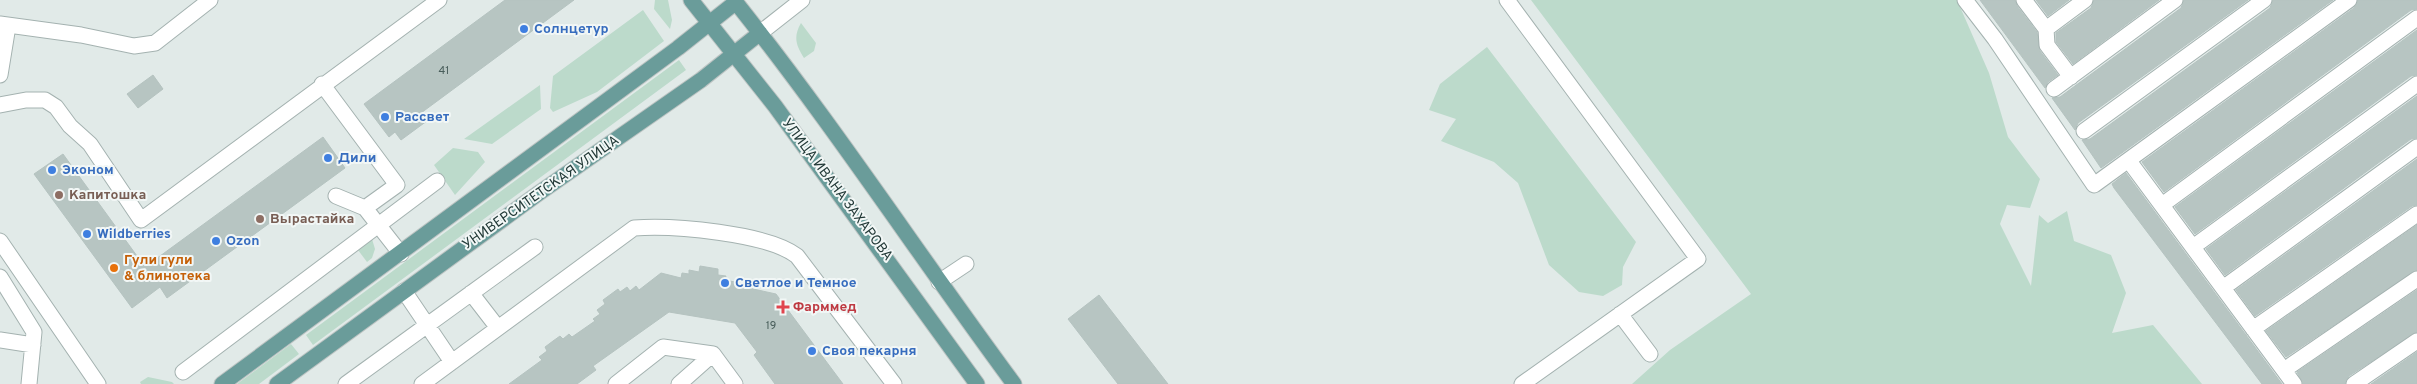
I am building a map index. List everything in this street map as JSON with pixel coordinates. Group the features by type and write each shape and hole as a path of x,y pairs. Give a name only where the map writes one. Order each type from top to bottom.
{"main road":[{"name":"УЛИЦА ИВАНА ЗАХАРОВА","path":"691,0 879,247 977,384"},
{"name":"УЛИЦА ИВАНА ЗАХАРОВА","path":"737,1 1014,384"},
{"path":"222,384 401,254 737,1"},
{"name":"УНИВЕРСИТЕТСКАЯ УЛИЦА","path":"277,384 539,193 701,80 760,33"}],"street":[{"path":"0,75 4,25 18,25 81,34 134,46 155,43 210,0"},
{"path":"0,105 26,100 45,100 56,107 70,126 90,144 141,220 322,84 439,0"},
{"name":"УНИВЕРСИТЕТСКАЯ УЛИЦА","path":"760,33 802,0"},
{"path":"1507,0 1698,259 1522,384"},
{"path":"1965,0 1995,39 2094,185 2349,0"},
{"path":"2024,0 2046,29 2047,45 2071,77"},
{"path":"2046,29 2085,0"},
{"path":"2054,89 2175,0"},
{"path":"2084,131 2264,0"},
{"path":"2162,205 2417,18"},
{"path":"322,84 397,185 365,208"},
{"path":"2193,247 2417,84"},
{"path":"2223,288 2417,147"},
{"path":"2129,161 2294,384"},
{"path":"183,372 437,181"},
{"path":"336,196 365,208 401,254"},
{"path":"2253,329 2417,214"},
{"path":"422,384 634,228 655,226 706,231 787,248 797,256 894,384"},
{"path":"0,241 98,384"},
{"path":"346,384 535,247"},
{"path":"939,282 966,264"},
{"path":"0,277 34,332 29,384"},
{"path":"2284,370 2417,279"},
{"path":"404,291 452,362"},
{"path":"471,293 498,328"},
{"path":"1620,314 1650,354"},
{"path":"0,340 33,345"},
{"path":"2354,384 2417,341"},
{"path":"616,384 663,347 713,354 735,384"},
{"path":"679,384 713,354"}],"green space":[{"path":"655,0 668,0 672,20 670,29 654,9"},
{"path":"1531,0 1957,0 1989,73 2008,137 2040,179 2030,208 2007,205 2000,224 2031,286 2039,215 2048,223 2067,211 2074,241 2111,255 2126,293 2112,333 2153,325 2202,384 1632,384 1670,350 1751,294"},
{"path":"643,10 664,41 597,92 553,112 550,108 553,76"},
{"path":"801,23 816,43 814,51 804,58 796,41"},
{"path":"1487,47 1636,242 1623,267 1622,285 1603,296 1579,292 1549,265 1518,183 1494,162 1441,141 1456,119 1429,110 1440,84"},
{"path":"679,60 686,70 313,345 306,335"},
{"path":"540,85 541,109 492,144 464,139"},
{"path":"453,148 478,152 485,162 455,195 434,165"},
{"path":"372,239 375,249 372,258 367,262 358,250"},
{"path":"291,344 299,354 259,384 237,384"},
{"path":"148,377 174,384 141,384 140,382"}],"building":[{"path":"505,0 574,0 421,113 427,121 401,140 395,132 389,137 364,104"},
{"path":"1980,0 2015,0 2017,6 2037,32 2040,51 2058,75 2048,82 2045,88"},
{"path":"2036,0 2069,0 2048,16"},
{"path":"2094,0 2159,0 2073,64 2056,42 2056,33 2091,8"},
{"path":"2184,0 2248,0 2078,123 2075,130 2052,98 2060,97 2181,8"},
{"path":"2273,0 2333,0 2101,168 2082,140 2090,139 2270,8"},
{"path":"2358,0 2417,0 2417,9 2411,10 2164,192 2142,162 2354,8"},
{"path":"2417,30 2417,75 2411,76 2195,234 2175,207"},
{"path":"153,75 163,89 138,108 127,94"},
{"path":"2417,96 2417,138 2411,139 2225,275 2206,249"},
{"path":"323,137 345,168 167,298 160,287 132,308 34,174 63,154 145,267"},
{"path":"2417,159 2417,205 2412,206 2255,316 2236,290"},
{"path":"2126,173 2282,384 2262,384 2114,188 2112,184"},
{"path":"2417,225 2417,270 2286,357 2266,331"},
{"path":"700,266 718,269 718,275 726,276 725,280 735,282 735,285 776,294 843,384 775,384 754,355 757,352 735,323 669,312 593,366 596,370 577,384 509,384 542,360 539,357 547,351 545,347 553,341 560,336 563,339 569,334 572,337 595,321 593,319 600,314 597,310 605,304 603,300 618,289 620,292 627,287 630,291 636,286 639,290 661,273 681,278 682,273 689,274 689,270 699,272"},
{"path":"2417,290 2417,332 2349,376 2345,384 2303,384 2297,372"},
{"path":"1099,295 1168,384 1118,384 1068,319"},
{"path":"2417,352 2417,384 2371,384"}],"place":[{"name":"Солнцетур","path":"524,29"},
{"name":"Рассвет","path":"385,117"},
{"name":"Дили","path":"328,158"},
{"name":"Эконом","path":"52,170"},
{"name":"Капитошка","path":"59,195"},
{"name":"Вырастайка","path":"260,219"},
{"name":"Wildberries","path":"87,234"},
{"name":"Ozon","path":"216,241"},
{"name":"Гули гули & блинотека","path":"114,268"},
{"name":"Светлое и Темное","path":"725,283"},
{"name":"Фарммед","path":"783,307"},
{"name":"Своя пекарня","path":"812,351"}]}
